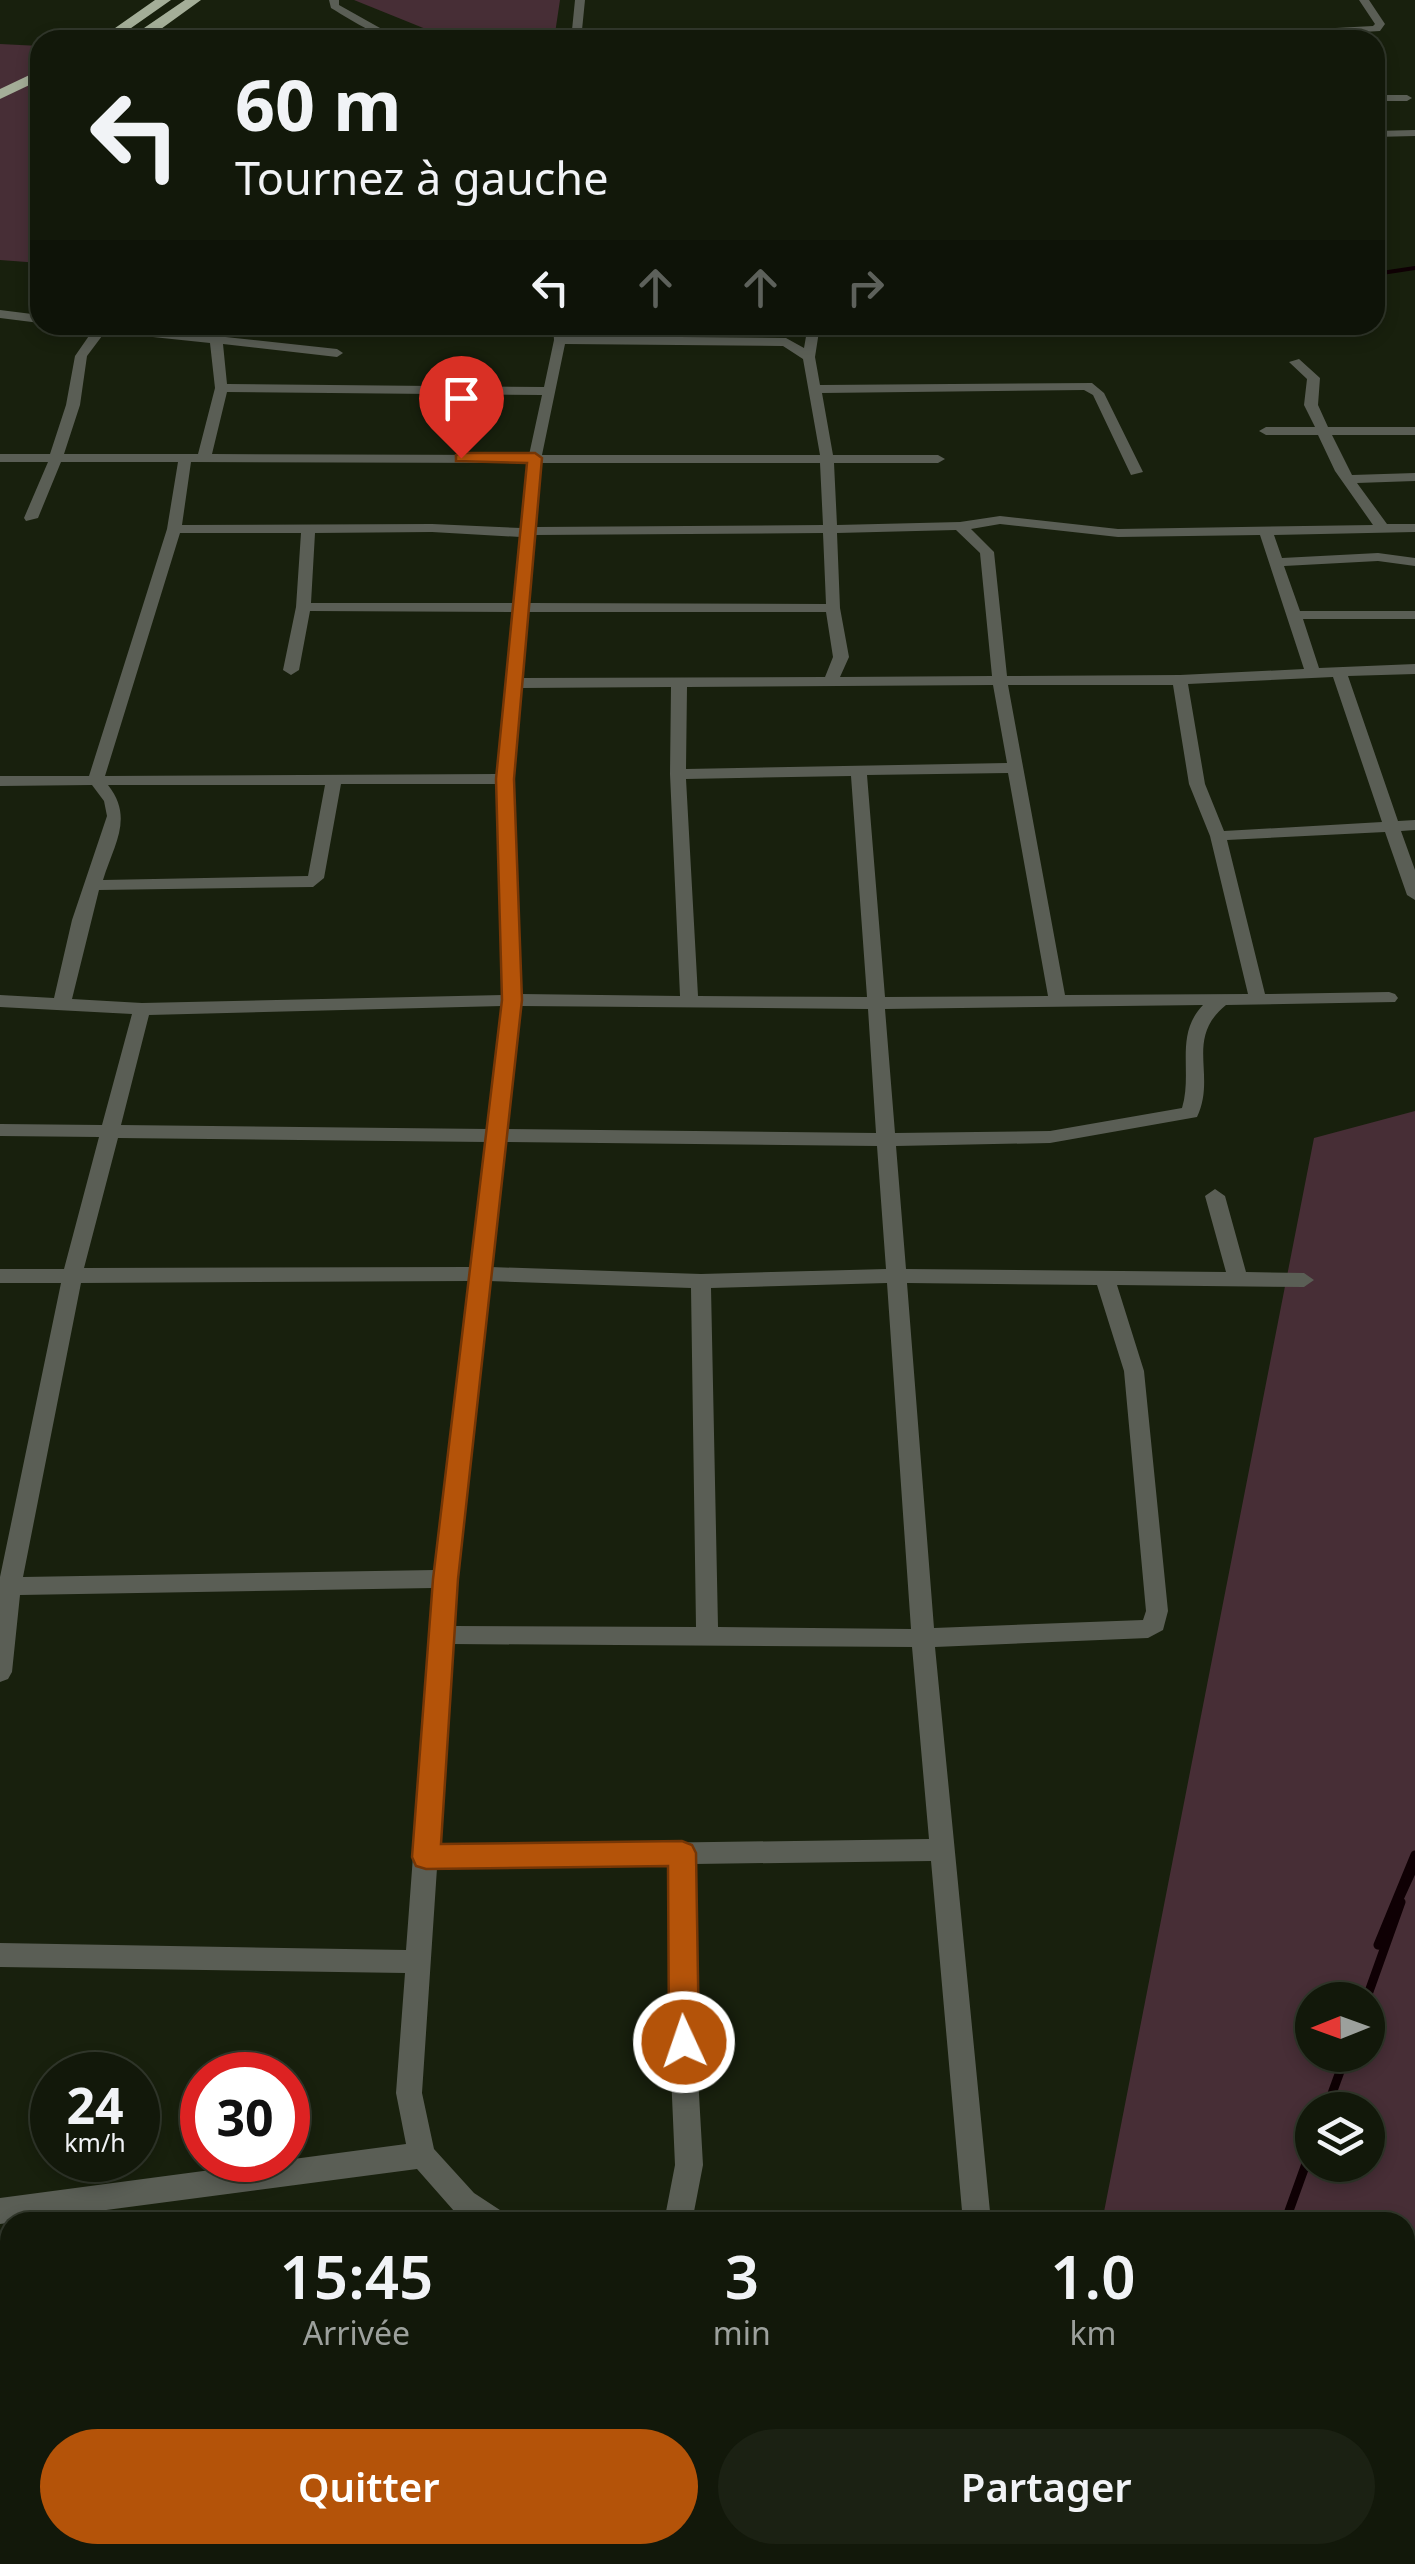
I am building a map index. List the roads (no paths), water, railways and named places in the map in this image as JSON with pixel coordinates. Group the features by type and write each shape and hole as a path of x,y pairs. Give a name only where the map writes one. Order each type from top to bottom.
{"highway":[{"path":"120,30 164,0"},
{"path":"150,30 194,0"},
{"path":"0,95 30,79"},
{"path":"0,111 30,97"}],"street":[{"path":"334,0 334,6 343,14 382,30"},
{"path":"577,30 580,0"},
{"path":"1353,30 1376,29 1380,24 1364,0"},
{"path":"1385,98 1407,98"},
{"path":"1385,134 1415,133"},
{"path":"0,314 30,318"},
{"path":"31,518 74,404 75,372 82,347 95,335"},
{"path":"168,335 337,353"},
{"path":"478,2212 464,2202 422,2155 409,2093 446,1579 484,1274 512,1000 505,779 535,458 558,335"},
{"path":"627,335 786,342 809,357"},
{"path":"812,335 809,357 827,458 840,657 830,684"},
{"path":"204,458 222,388 216,340"},
{"path":"1295,362 1314,378 1310,400 1324,432 1348,479 1383,529"},
{"path":"813,389 1087,386 1098,393 1136,472"},
{"path":"222,388 549,391"},
{"path":"1266,431 1415,431"},
{"path":"0,458 938,459"},
{"path":"96,780 174,528 185,459"},
{"path":"1348,479 1415,477"},
{"path":"174,528 527,532 960,526 1000,520 1118,532 1415,528"},
{"path":"960,526 988,552 1000,682 1057,998"},
{"path":"292,670 303,607 308,529"},
{"path":"1266,532 1314,673"},
{"path":"1278,562 1378,557 1415,562"},
{"path":"303,607 834,608"},
{"path":"1294,615 1415,614"},
{"path":"515,683 1180,680 1415,669"},
{"path":"1339,672 1415,895"},
{"path":"1180,680 1197,784 1218,836 1258,1000"},
{"path":"679,685 678,774 690,1002"},
{"path":"678,774 1016,768"},
{"path":"859,772 923,1638 975,2212"},
{"path":"93,885 308,883 316,878 334,779"},
{"path":"0,781 505,779"},
{"path":"62,1004 115,816 112,800 96,780"},
{"path":"1218,836 1415,825"},
{"path":"0,1001 142,1009 512,1000 874,1003 1057,998 1388,998"},
{"path":"0,1130 885,1140 1050,1137 1190,1113 1196,1099 1194,1024 1200,1013 1222,999"},
{"path":"0,1672 5,1586 72,1274 142,1009"},
{"path":"1215,1196 1238,1279"},
{"path":"0,1276 484,1274 701,1281 896,1276 1304,1280"},
{"path":"442,1635 706,1633 923,1638 1148,1629 1156,1623 1134,1371 1104,1278"},
{"path":"701,1281 706,1633"},
{"path":"5,1586 446,1579"},
{"path":"426,1857 942,1850"},
{"path":"680,2212 689,2165 681,2006 682,1853"},
{"path":"0,1955 158,1954 250,1960 418,1962"},
{"path":"0,2212 422,2155"}],"waterway":[{"path":"1385,272 1415,268"},
{"path":"1415,1855 1378,1945 1415,1864"},
{"path":"1372,1982 1401,1902"},
{"path":"1333,2092 1340,2072"},
{"path":"1289,2212 1299,2182"}]}
